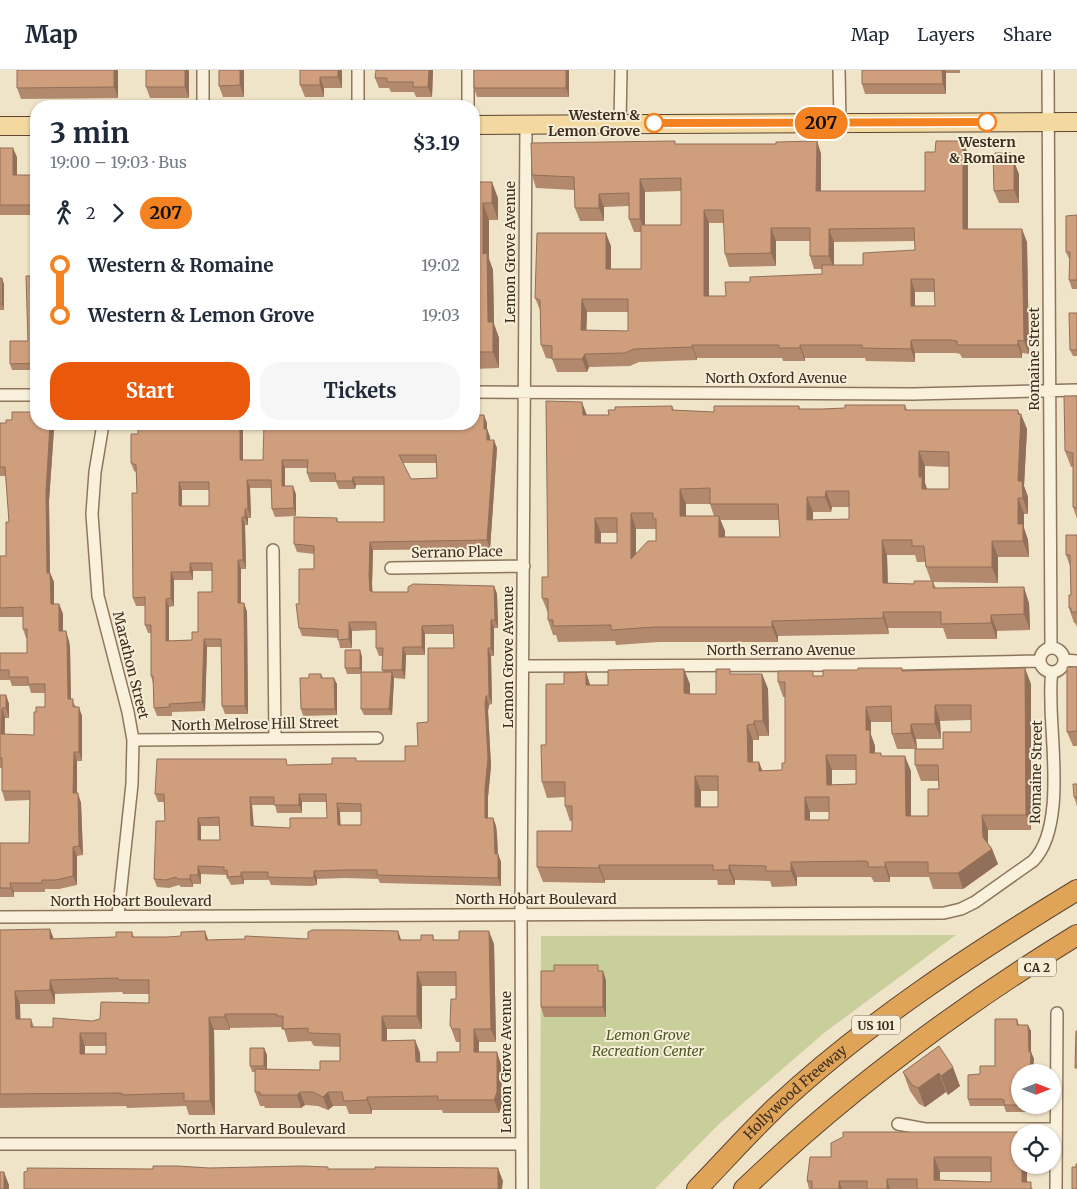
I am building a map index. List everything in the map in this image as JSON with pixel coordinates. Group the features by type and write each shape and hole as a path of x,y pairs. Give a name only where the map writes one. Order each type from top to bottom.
{"highway":[{"name":"Hollywood Freeway","path":"697,1189 776,1107 875,1025 974,955 1077,890"},
{"name":"US 101","path":"744,1189 855,1090 942,1024 1077,935"},
{"name":"CA 2","path":"997,986 1077,949"}],"main road":[{"path":"480,125 1077,122"},
{"path":"0,126 30,126"}],"street":[{"path":"203,70 203,100"},
{"path":"358,70 358,100"},
{"path":"468,70 468,100"},
{"path":"620,70 620,123"},
{"path":"839,70 840,123"},
{"name":"Romaine Street","path":"1048,70 1051,648"},
{"name":"Lemon Grove Avenue","path":"522,1189 521,914 526,125"},
{"name":"North Oxford Avenue","path":"480,392 914,394 1077,390"},
{"path":"0,395 30,395"},
{"name":"Marathon Street","path":"102,430 95,472 92,514 98,596 128,712 133,740 132,784 118,915"},
{"path":"273,550 275,739"},
{"name":"Serrano Place","path":"391,568 524,566"},
{"path":"1051,648 1061,653 1064,660 1060,668 1052,672 1045,670 1040,660 1044,651 1051,648"},
{"name":"North Serrano Avenue","path":"523,666 848,665 1040,660"},
{"path":"1064,660 1077,660"},
{"name":"Romaine Street","path":"1047,843 1053,809 1052,672"},
{"name":"North Melrose Hill Street","path":"133,740 377,738"},
{"name":"North Hobart Boulevard","path":"0,917 944,913 961,909 975,902 1033,861 1042,853 1047,843"},
{"path":"1056,1012 1056,1124"},
{"path":"898,1124 924,1129 1011,1129"},
{"name":"North Harvard Boulevard","path":"0,1144 522,1144"},
{"path":"1056,1174 1056,1189"}],"green space":[{"name":"Lemon Grove Recreation Center","path":"956,935 824,1033 718,1125 655,1189 540,1189 541,936"}],"building":[{"path":"17,70 114,70 114,87 17,88"},
{"path":"146,70 185,70 185,87 146,87"},
{"path":"219,70 240,70 240,85 219,86"},
{"path":"300,70 338,70 338,77 320,77 320,85 300,85"},
{"path":"376,70 429,70 428,87 413,87 413,82 387,82 387,78 375,78"},
{"path":"474,70 566,70 566,88 474,88"},
{"path":"862,70 942,70 943,84 862,84"},
{"path":"675,141 675,144 776,144 776,142 817,141 816,191 925,191 925,152 935,152 936,141 963,141 963,229 1022,229 1024,341 1018,340 1018,345 957,345 957,341 951,340 911,340 911,349 862,348 862,345 800,345 800,348 779,348 779,345 692,345 692,347 634,349 625,353 585,354 582,359 552,359 552,346 541,345 540,300 535,298 537,233 606,233 606,269 641,269 641,225 681,225 681,178 640,179 640,219 629,219 629,193 599,194 599,208 575,208 574,177 532,175 531,143","holes":["704,210 723,210 725,254 771,253 771,228 810,228 810,256 829,256 829,229 914,228 915,250 863,253 863,265 822,265 822,274 750,277 750,282 725,282 726,296 704,296","911,279 934,279 935,306 911,306","582,299 628,299 628,331 581,330"]},
{"path":"0,148 13,148 13,175 30,175 30,205 0,205"},
{"path":"995,153 1011,153 1014,161 1014,190 994,191 993,155"},
{"path":"480,182 492,182 492,203 483,203 483,254 487,253 488,322 493,322 493,352 480,352"},
{"path":"1077,215 1077,280 1069,280 1070,252 1066,252 1066,216"},
{"path":"26,276 30,276 30,363 10,364 10,341 28,341"},
{"path":"0,278 2,278 2,304 0,304"},
{"path":"1069,313 1077,313 1077,350 1070,350"},
{"path":"1064,396 1077,396 1077,508 1073,507 1073,453 1065,451"},
{"path":"546,401 582,402 583,415 609,415 608,410 615,410 615,407 672,406 672,410 714,412 714,406 799,406 799,409 822,409 845,408 845,405 905,405 905,410 1018,410 1018,414 1021,414 1018,481 1022,481 1023,498 1018,498 1018,524 1023,524 1023,541 992,541 992,567 926,567 924,546 912,546 912,540 882,540 883,583 914,584 914,581 933,581 933,588 1024,587 1024,614 991,615 991,623 941,624 941,612 883,612 883,618 772,621 772,627 654,627 611,630 611,625 553,626 553,620 548,620 548,599 542,598 542,577 548,577","holes":["919,451 949,452 949,489 922,489 922,477 919,477","710,488 710,504 778,504 780,537 719,537 719,516 680,516 680,489","826,491 849,491 849,519 807,520 807,497 825,497","631,513 653,513 653,519 656,519 656,541 648,541 631,559","595,518 617,518 617,543 595,543"]},
{"path":"12,412 30,412 30,430 50,430 46,492 47,573 50,573 51,604 59,604 59,631 66,631 68,699 73,699 73,707 79,707 79,752 74,752 73,793 78,793 79,846 73,847 73,876 56,880 42,880 42,883 10,883 11,888 0,888 0,843 29,843 30,791 2,791 0,695 6,695 6,708 2,708 1,734 34,735 34,712 36,712 36,707 45,707 45,684 28,684 28,677 9,677 9,670 0,670 0,653 27,653 27,629 23,629 23,607 0,608 0,556 6,556 6,522 9,522 5,467 0,467 0,423 12,420"},
{"path":"480,415 484,415 484,429 487,429 487,440 494,440 487,540 370,542 369,576 370,591 373,592 408,592 408,587 413,584 494,586 495,620 491,620 491,648 488,648 489,696 486,696 485,703 488,758 485,818 493,818 495,854 498,854 498,878 377,875 377,870 314,871 314,877 309,878 268,877 268,872 241,872 241,876 228,877 227,870 224,871 224,867 198,866 198,875 190,875 190,879 178,879 176,877 166,880 154,879 156,821 165,821 164,794 155,794 157,759 286,759 287,765 332,764 332,758 356,758 356,761 405,761 405,746 418,746 417,723 428,722 428,648 454,648 453,625 422,626 422,647 403,647 402,670 382,670 383,648 376,648 376,622 349,622 349,639 338,640 338,630 299,628 296,604 299,604 299,569 314,569 314,546 294,544 294,517 337,518 337,522 384,522 384,477 353,477 352,481 336,481 335,473 307,473 308,460 282,460 282,486 293,486 294,508 272,509 271,480 247,480 248,509 245,509 245,517 242,517 243,560 238,560 238,603 244,603 245,706 222,706 221,639 204,639 202,702 169,704 170,707 154,708 153,676 151,676 151,625 145,625 145,597 133,598 132,493 137,493 136,465 131,463 131,434 138,434 138,430 240,430 240,460 263,460 264,430 480,430","holes":["399,455 436,455 437,478 411,479","179,482 209,482 209,506 179,506","190,563 212,563 212,592 198,592 198,632 192,632 192,640 166,641 166,599 171,598 171,572 190,572","299,794 326,794 327,818 290,818 290,828 251,826 250,797 274,797 274,805 299,805","337,803 361,804 361,825 338,825","219,817 220,840 198,840 198,818"]},
{"path":"1066,535 1077,535 1077,612 1071,612 1071,608 1069,608 1069,595 1071,595 1070,555 1066,555"},
{"path":"345,650 360,650 360,668 345,668"},
{"path":"1067,667 1077,667 1077,731 1067,732"},
{"path":"858,668 902,668 902,671 1025,668 1026,815 982,815 983,837 992,849 958,873 928,873 928,862 885,862 885,867 868,867 868,862 866,861 791,862 791,871 766,871 766,866 729,865 729,870 713,870 713,865 599,865 599,868 537,867 537,831 572,831 572,806 565,806 565,782 542,782 541,745 546,745 546,684 564,684 564,673 586,672 586,685 608,685 608,670 684,669 684,693 716,694 716,669 730,669 730,674 762,674 763,721 754,721 754,724 747,725 748,762 759,762 759,771 782,770 782,763 785,763 785,682 778,682 778,671 813,671 813,676 823,676 823,670 858,670","holes":["935,705 971,705 971,732 943,732 943,749 915,749 915,765 938,765 939,789 928,789 928,816 906,816 905,756 881,756 881,753 870,753 870,730 866,730 866,707 891,706 892,734 911,733 911,724 935,724","826,755 856,755 856,784 827,785","695,776 718,776 718,807 695,807","805,797 829,797 829,820 805,820"]},
{"path":"361,672 392,672 389,709 361,709"},
{"path":"309,674 321,674 321,678 334,678 335,709 301,709 300,678 309,678"},
{"path":"1073,784 1077,784 1077,797 1074,797"},
{"path":"50,929 50,939 116,937 116,932 132,932 132,937 167,937 181,936 181,932 205,931 206,940 245,939 245,936 308,939 308,932 312,930 349,930 398,931 399,940 421,940 421,935 433,935 433,940 459,940 459,931 489,931 491,1029 474,1029 474,1052 497,1052 497,1092 494,1100 438,1100 438,1096 367,1097 367,1100 344,1101 342,1092 328,1092 323,1097 313,1092 300,1092 297,1095 260,1095 260,1092 255,1092 255,1069 320,1070 320,1061 340,1061 340,1034 310,1033 308,1028 283,1029 283,1016 277,1016 277,1014 225,1014 225,1017 209,1017 210,1101 184,1101 184,1093 122,1095 122,1093 0,1094 0,930","holes":["417,972 456,972 456,999 451,999 450,1025 452,1029 460,1029 460,1052 437,1052 437,1062 416,1062 415,1040 382,1041 382,1016 417,1016","118,978 118,980 149,980 149,1003 101,1002 100,1019 92,1021 53,1018 53,1027 31,1027 31,1019 16,1019 15,991 50,990 50,980","80,1033 106,1033 106,1054 80,1054"]},
{"path":"554,965 598,965 598,971 603,971 603,1007 541,1007 541,971 554,971"},
{"path":"995,1019 1017,1019 1017,1025 1028,1025 1030,1064 1011,1064 1011,1105 1004,1105 1004,1100 1002,1099 968,1099 968,1075 980,1074 980,1066 995,1066"},
{"path":"1076,1031 1077,1068 1075,1068"},
{"path":"939,1046 953,1067 941,1076 939,1073 918,1088 912,1085 903,1072"},
{"path":"250,1048 264,1048 264,1066 250,1066"},
{"path":"843,1132 1011,1132 1011,1174 1022,1174 1022,1182 1031,1182 1031,1189 917,1189 917,1179 887,1179 887,1189 867,1189 867,1181 839,1181 839,1189 812,1189 812,1181 807,1181 810,1157 831,1157 831,1143 843,1137","holes":["934,1157 991,1157 991,1182 934,1180"]},
{"path":"1076,1164 1077,1189 1072,1189 1072,1167 1076,1167"},
{"path":"153,1166 209,1168 302,1166 328,1167 328,1169 375,1169 375,1167 498,1168 498,1189 24,1189 24,1172 28,1171 27,1168 153,1169"},
{"path":"0,1172 4,1172 4,1189 0,1189"}],"bus line":[{"name":"207","path":"654,123 987,122"}],"place":[{"name":"Western & Romaine","path":"987,122"},
{"name":"Western & Lemon Grove","path":"654,123"}]}
